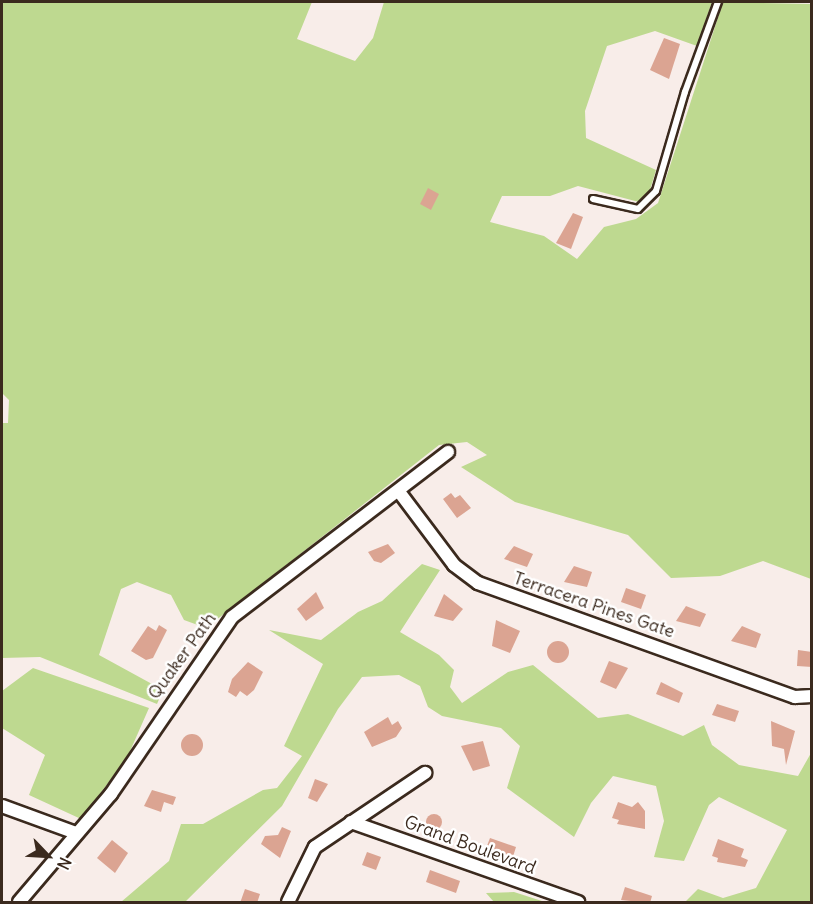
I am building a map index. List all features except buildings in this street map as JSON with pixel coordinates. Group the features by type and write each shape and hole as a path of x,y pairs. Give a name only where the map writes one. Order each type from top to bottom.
{"street":[{"name":"Quaker Path","path":"19,903 128,770 232,617 400,493 448,453"},
{"name":"Terracera Pines Gate","path":"400,493 454,565 478,583 795,697 812,696"},
{"path":"288,903 315,847 424,773"},
{"path":"2,806 76,833"},
{"name":"Grand Boulevard","path":"351,822 578,903"}],"lane":[{"path":"593,199 638,209 656,191 718,2"}],"green space":[{"path":"2,2 312,2 297,39 355,61 373,38 384,2 712,2 697,46 655,31 607,46 585,111 586,138 656,170 650,190 639,202 578,186 550,196 502,196 490,222 544,236 577,259 604,227 636,219 658,203 723,2 811,4 811,579 763,561 720,576 671,578 628,535 515,502 461,467 487,455 467,442 439,445 206,628 184,620 171,595 137,582 121,589 99,655 163,690 157,704 40,657 2,658 2,423 8,423 9,400 2,393"},
{"path":"422,564 440,570 400,632 439,655 454,670 450,687 462,703 508,672 533,665 598,718 628,714 683,736 704,725 712,745 739,765 798,776 811,753 811,902 685,902 698,889 723,898 756,888 787,830 719,797 709,805 684,861 654,857 664,821 656,786 613,776 591,803 574,837 507,788 520,746 501,728 442,716 428,707 420,686 399,675 362,677 338,709 282,806 185,902 121,902 169,861 181,824 203,824 263,790 277,788 302,756 284,746 323,664 269,630 321,640 358,612 382,601"},
{"path":"33,668 149,708 127,758 81,819 29,795 45,755 2,728 2,691"},
{"path":"514,892 545,902 494,902 486,893"}]}
